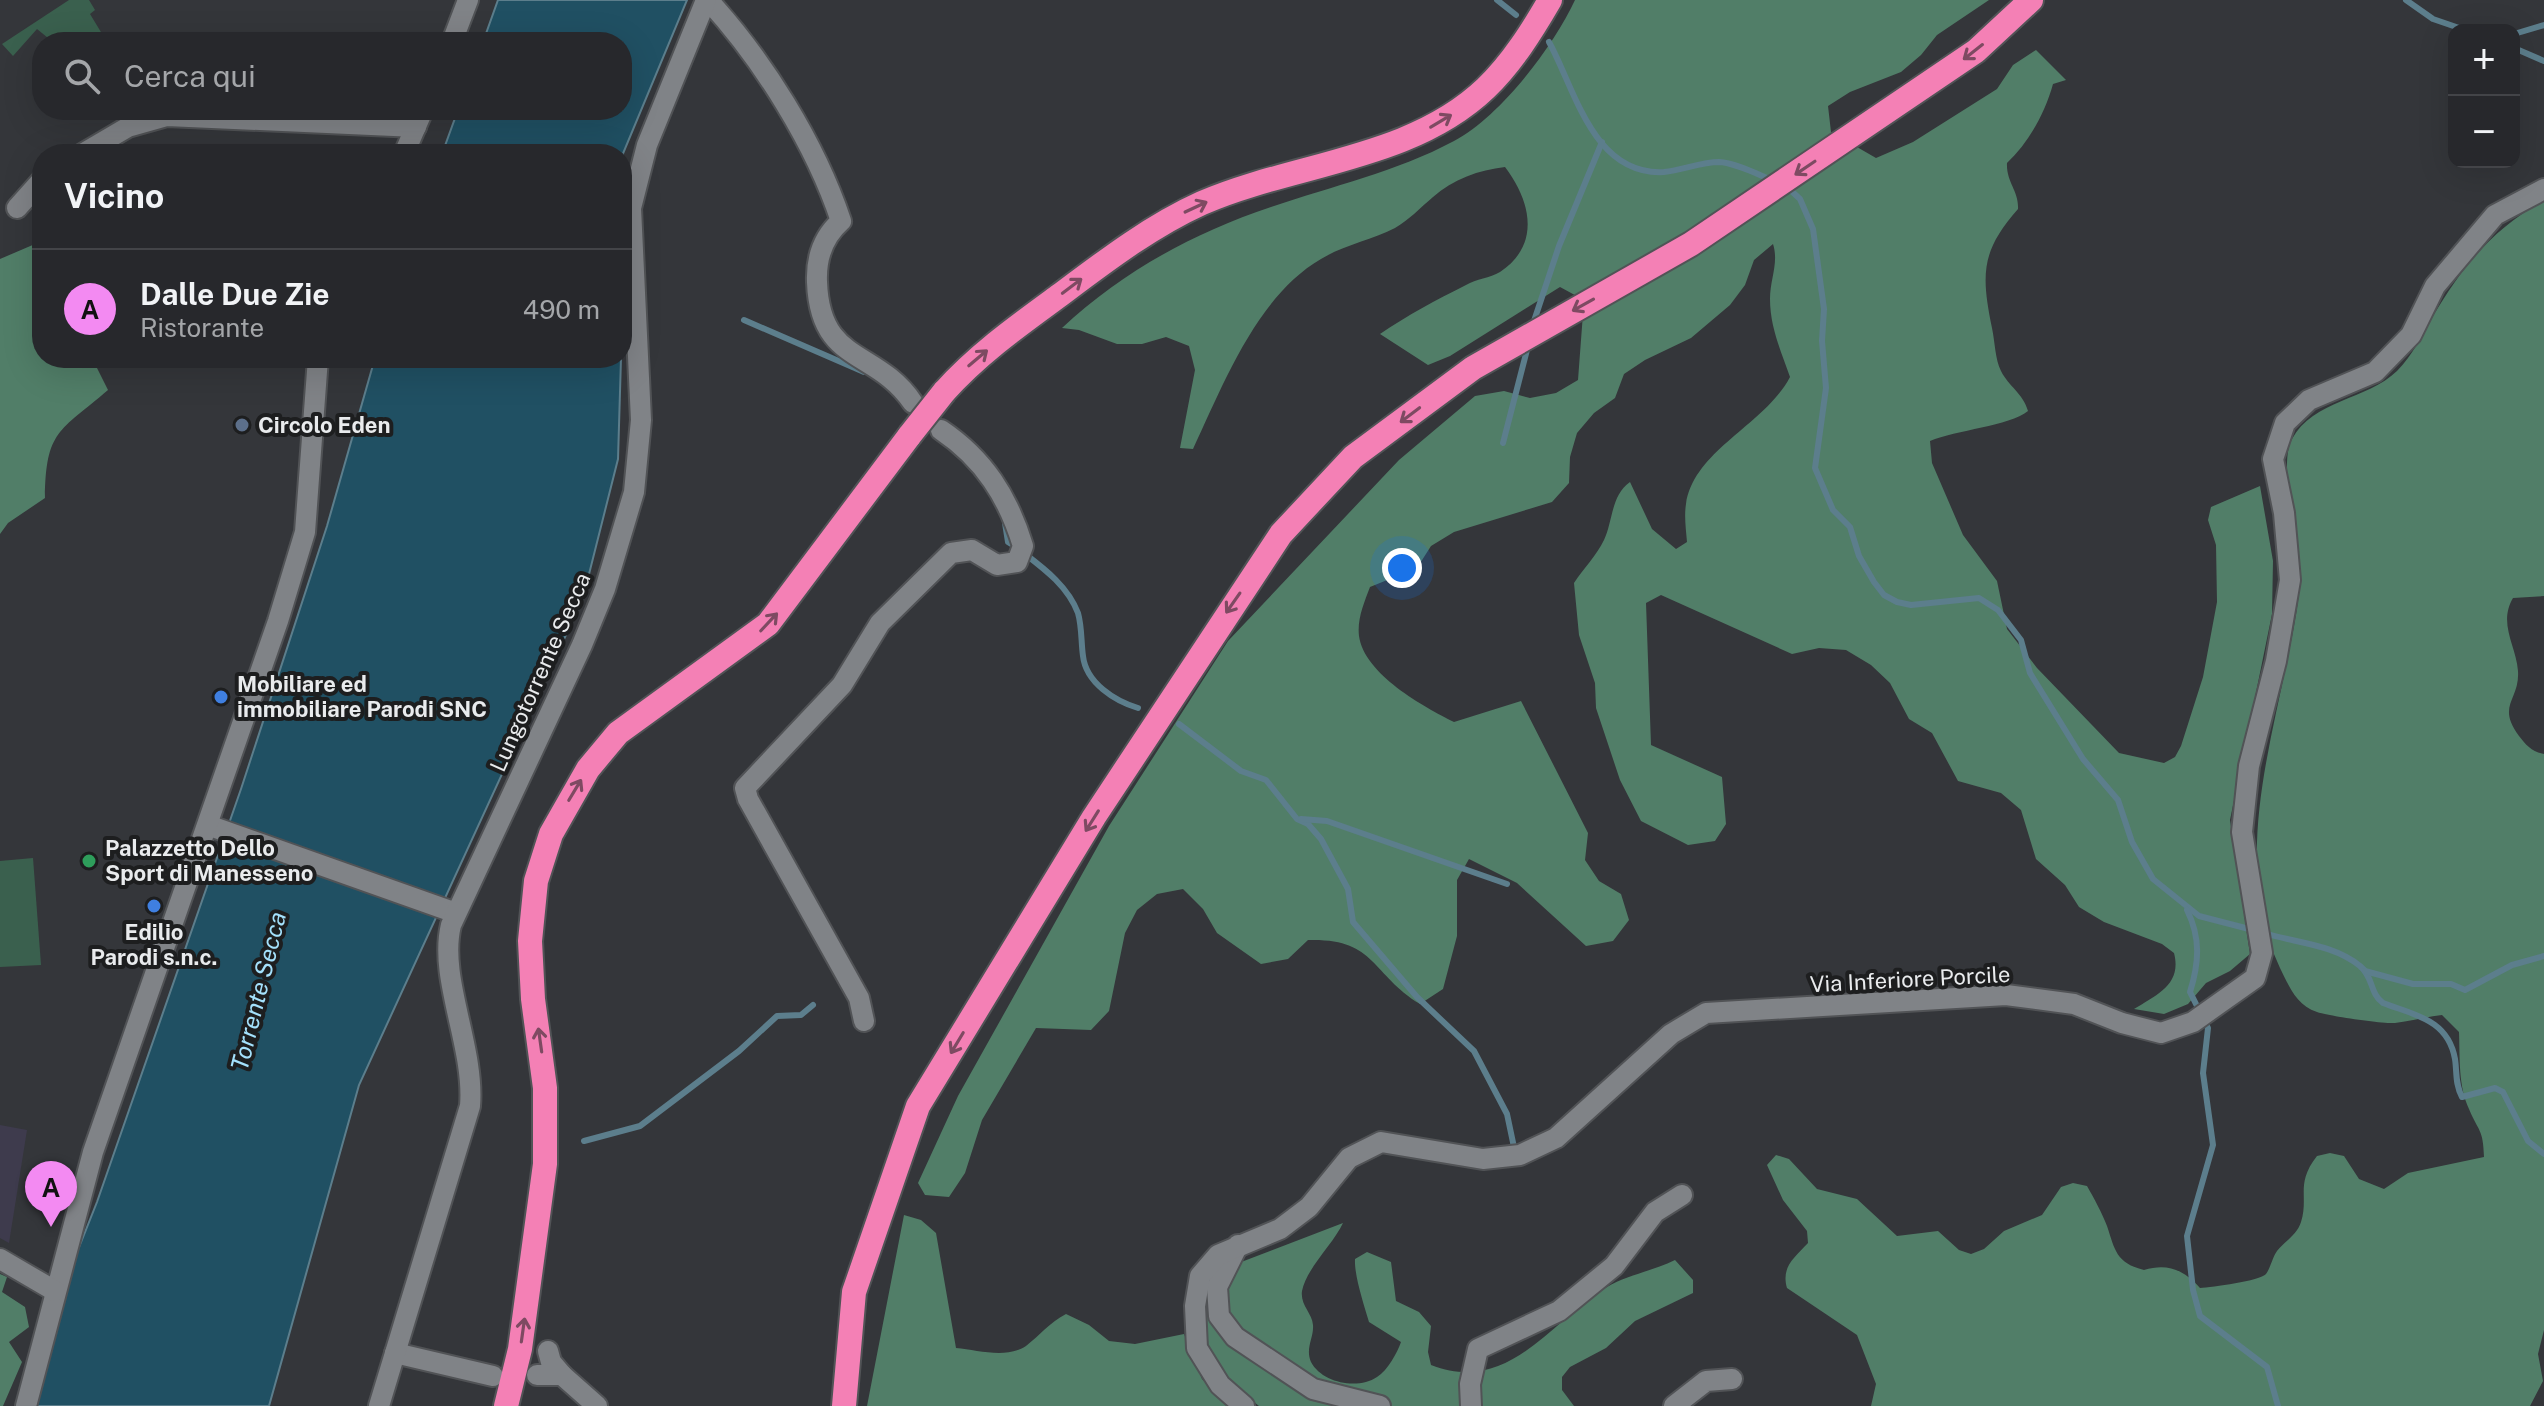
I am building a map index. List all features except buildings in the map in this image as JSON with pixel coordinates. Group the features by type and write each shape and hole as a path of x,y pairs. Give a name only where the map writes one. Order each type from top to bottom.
{"highway":[{"path":"506,1406 520,1349 545,1164 545,1088 533,999 530,941 536,881 551,834 581,780 618,733 768,624 910,435 969,365 1129,246 1179,215 1243,187 1381,147 1434,126 1486,88 1512,58 1550,0"},
{"path":"844,1406 854,1292 918,1106 1094,817 1281,534 1353,457 1473,368 1691,244 1976,51 2031,0"}],"street":[{"path":"456,32 468,0"},
{"path":"707,0 740,35 825,173 841,221 826,235 816,270 824,324 843,348 892,379 913,403"},
{"name":"Lungotorrente Secca","path":"632,204 647,145 707,0"},
{"path":"99,144 128,127 153,120"},
{"path":"409,144 420,120"},
{"name":"Via Inferiore Porcile","path":"1244,1406 1220,1385 1197,1348 1195,1306 1200,1276 1218,1255 1280,1229 1309,1207 1349,1158 1381,1142 1483,1159 1520,1155 1556,1138 1671,1034 1706,1013 2006,995 2074,1004 2122,1023 2161,1033 2193,1022 2255,978 2262,953 2242,832 2249,766 2276,661 2290,580 2284,513 2273,459 2285,423 2309,400 2375,372 2411,335 2435,286 2495,215 2544,189"},
{"path":"17,208 32,191"},
{"name":"Lungotorrente Secca","path":"379,1406 470,1106 469,1062 447,949 456,913 582,645 605,589 634,492 641,420 632,229"},
{"path":"26,1406 93,1152 278,621 305,532 317,368"},
{"path":"864,1021 859,998 748,799 745,788 785,750 842,685 880,623 951,553 972,550 997,565 1017,562 1023,546 994,481 969,449 941,430"},
{"path":"216,828 456,913"},
{"path":"1471,1406 1470,1384 1478,1349 1559,1311 1614,1266 1655,1212 1682,1195"},
{"path":"1238,1245 1217,1287 1219,1316 1235,1337 1313,1389 1380,1406"},
{"path":"0,1259 55,1291"},
{"path":"548,1351 551,1362 562,1375 597,1406"},
{"path":"395,1353 493,1376"},
{"path":"537,1375 562,1375"},
{"path":"1674,1406 1706,1381 1732,1379"}],"shaded area":[{"path":"0,1125 27,1130 9,1243 0,1238"}],"green space":[{"path":"69,0 89,0 95,10 90,14 101,32 41,32 37,29 13,56 2,44"},
{"path":"1575,0 1989,0 1937,35 1921,55 1901,72 1850,92 1828,106 1831,132 1876,158 1913,142 1997,89 2013,65 2036,50 2066,80 2053,84 2035,126 2007,163 2018,209 1997,238 1987,264 1986,293 1997,361 2004,377 2023,399 2028,411 2008,420 1930,441 1932,463 1963,535 1997,581 2007,629 2037,668 2119,753 2164,763 2175,757 2181,746 2203,677 2217,602 2216,545 2208,520 2211,507 2260,486 2273,561 2272,614 2230,820 2250,954 2230,971 2206,983 2188,1004 2164,1014 2134,1009 2159,993 2171,980 2176,964 2174,953 2162,944 2104,922 2079,907 2065,885 2036,859 2021,810 2001,793 1958,781 1932,733 1909,719 1890,683 1871,665 1846,650 1819,648 1792,654 1661,595 1646,603 1651,745 1722,777 1726,824 1715,841 1688,845 1641,821 1620,780 1596,708 1595,683 1579,635 1574,583 1601,546 1619,494 1630,482 1652,529 1676,549 1687,542 1686,504 1702,468 1764,410 1790,377 1770,309 1775,258 1773,244 1754,260 1745,285 1730,305 1691,338 1624,374 1615,398 1594,413 1577,433 1570,457 1569,483 1552,502 1454,532 1431,546 1417,568 1370,587 1360,617 1359,636 1363,650 1372,663 1397,688 1442,716 1454,722 1521,701 1588,833 1585,860 1599,881 1621,894 1629,920 1613,941 1586,946 1517,883 1469,859 1457,880 1457,936 1443,989 1420,1004 1360,951 1347,945 1308,940 1288,959 1261,964 1217,933 1203,909 1183,889 1157,894 1137,910 1125,933 1109,1011 1091,1030 1036,1028 982,1120 965,1173 949,1197 925,1195 918,1183 958,1096 1109,826 1228,641 1399,460 1475,396 1504,391 1530,398 1556,393 1578,380 1584,300 1560,287 1450,356 1428,365 1380,334 1444,296 1500,272 1522,249 1528,222 1526,208 1505,167 1458,180 1395,228 1330,254 1298,275 1278,295 1244,344 1193,449 1180,448 1195,370 1189,346 1166,337 1142,344 1117,344 1079,330 1062,328 1109,289 1186,242 1242,217 1410,161 1472,130 1524,79"},
{"path":"2544,200 2544,596 2513,598 2507,617 2518,671 2509,717 2524,742 2544,754 2544,1330 2538,1354 2543,1381 2530,1406 1871,1406 1876,1384 1857,1335 1787,1288 1787,1268 1808,1243 1807,1231 1783,1200 1767,1165 1776,1155 1789,1159 1817,1189 1857,1199 1897,1236 1938,1231 1959,1250 1971,1254 1984,1249 2004,1231 2042,1215 2061,1187 2073,1183 2087,1186 2122,1259 2144,1270 2161,1267 2175,1270 2200,1288 2246,1281 2266,1274 2277,1251 2299,1227 2306,1174 2317,1156 2330,1153 2344,1156 2359,1179 2384,1189 2408,1173 2484,1157 2481,1135 2463,1091 2459,1032 2442,1015 2395,1023 2332,1016 2310,1009 2294,994 2280,968 2264,923 2258,877 2258,830 2271,735 2299,594 2298,558 2287,470 2292,439 2313,416 2385,381 2397,371 2413,352 2468,264 2509,223"},
{"path":"32,245 32,368 97,368 108,390 58,434 48,458 45,498 8,523 0,534 0,259"},
{"path":"33,858 41,965 0,967 0,861"},
{"path":"904,1215 921,1220 936,1233 956,1348 992,1353 1018,1350 1066,1314 1089,1325 1109,1341 1135,1344 1184,1334 1202,1379 1229,1406 867,1406"},
{"path":"1343,1223 1309,1274 1302,1296 1313,1325 1309,1352 1311,1362 1323,1375 1351,1384 1369,1381 1381,1374 1401,1342 1369,1322 1355,1266 1355,1259 1367,1252 1391,1262 1396,1301 1419,1312 1431,1326 1428,1352 1431,1365 1459,1372 1483,1371 1505,1363 1526,1351 1607,1287 1675,1260 1693,1280 1693,1293 1635,1321 1606,1348 1570,1367 1562,1377 1562,1390 1574,1406 1259,1406 1217,1364 1206,1340 1198,1309 1220,1299 1236,1264"},
{"path":"0,1274 7,1277 2,1292 25,1307 29,1327 9,1342 22,1362 3,1406 0,1406"}],"water":[{"path":"498,0 687,0 627,144 446,144 454,120 632,120 632,32 487,32"},
{"name":"Torrente Secca","path":"372,368 621,368 618,459 583,598 359,1085 269,1406 32,1406 62,1290 97,1202 241,789 327,526"}],"waterway":[{"path":"1497,0 1516,15"},
{"path":"2406,0 2433,19 2448,24"},
{"path":"2520,32 2544,25"},
{"path":"1549,42 1590,126 1603,145 1620,160 1640,169 1664,172 1719,162 1772,180"},
{"path":"2520,51 2544,61"},
{"path":"1532,327 1559,246 1602,142"},
{"path":"1786,186 1800,199 1813,229 1824,309 1822,341 1826,388 1815,468 1833,510 1850,527 1859,556 1874,582 1884,595 1897,602 1911,605 1979,598 1998,610 2021,640 2030,673 2083,759 2118,800 2132,842 2153,879 2199,916 2253,930"},
{"path":"744,320 864,372"},
{"path":"1503,443 1528,346"},
{"path":"1005,523 1008,542 1016,547"},
{"path":"1025,554 1056,580 1074,604 1079,618 1085,666 1090,675 1111,696 1138,708"},
{"path":"1179,724 1241,771 1266,780 1297,819 1308,824 1321,839 1348,889 1353,922 1417,997 1474,1051 1507,1114 1515,1152"},
{"path":"1301,819 1327,821 1507,884"},
{"path":"2187,910 2195,931 2197,951 2190,992 2208,1028 2203,1073 2213,1145 2187,1236 2193,1290 2200,1316 2267,1367 2278,1406"},
{"path":"2264,933 2338,953 2360,966 2383,1003 2428,1020 2445,1035 2455,1059 2462,1097 2495,1088 2503,1092 2528,1141 2544,1154"},
{"path":"2365,971 2413,984 2451,984 2465,990 2512,965 2544,956"},
{"path":"584,1141 640,1126 739,1051 777,1016 801,1015 813,1005"}],"place":[{"name":"Circolo Eden","path":"242,425"},
{"name":"Mobiliare ed immobiliare Parodi SNC","path":"221,697"},
{"name":"Palazzetto Dello Sport di Manesseno","path":"89,861"},
{"name":"Edilio Parodi s.n.c.","path":"154,906"},
{"name":"Dalle Due Zie","path":"51,1227"}]}
